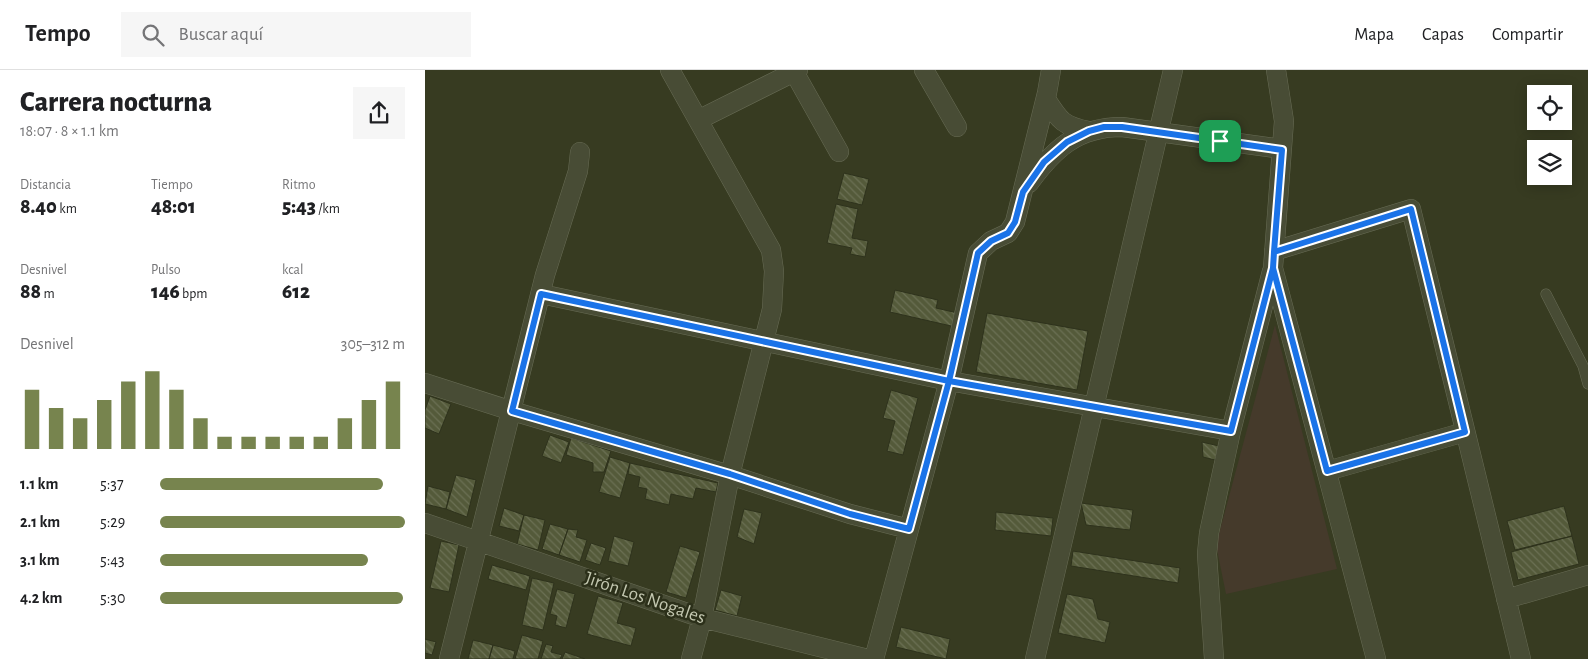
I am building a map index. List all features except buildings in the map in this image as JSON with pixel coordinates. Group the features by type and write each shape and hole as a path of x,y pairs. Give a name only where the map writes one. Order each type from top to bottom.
{"street":[{"path":"670,70 771,250 774,271 772,309 730,474 702,618 691,659"},
{"path":"924,70 957,127"},
{"path":"874,659 949,381 978,253 991,241 1008,233 1015,222 1046,99 1051,70"},
{"path":"1035,659 1173,70"},
{"path":"1214,659 1207,554 1209,533 1231,431 1273,260 1284,121 1276,70"},
{"path":"698,120 795,71 839,152"},
{"path":"1046,99 1057,116 1065,124 1089,131"},
{"path":"1023,192 1044,162 1067,142 1089,131 1104,127 1122,127 1282,150"},
{"path":"449,659 541,294 578,171 580,152"},
{"path":"1273,260 1411,209 1521,659"},
{"path":"1273,260 1376,659"},
{"path":"541,294 949,381 1231,431"},
{"path":"425,383 512,411 730,474 850,514 909,529"},
{"path":"1327,471 1465,432"},
{"name":"Jirón Los Nogales","path":"425,523 702,618 868,659"},
{"path":"1506,599 1588,575"}],"lane":[{"path":"1546,294 1583,366 1588,384"}],"shaded area":[{"path":"1275,325 1337,569 1226,594 1216,545"}],"route":[{"path":"1220,141 1122,127 1104,127 1089,131 1067,142 1044,162 1023,192 1015,222 1008,233 991,241 978,253 949,381 541,294 512,411 730,474 850,514 909,529 949,381 1231,431 1273,268 1274,252 1411,209 1465,432 1327,471 1273,268 1274,252 1282,150 1220,141"}]}
